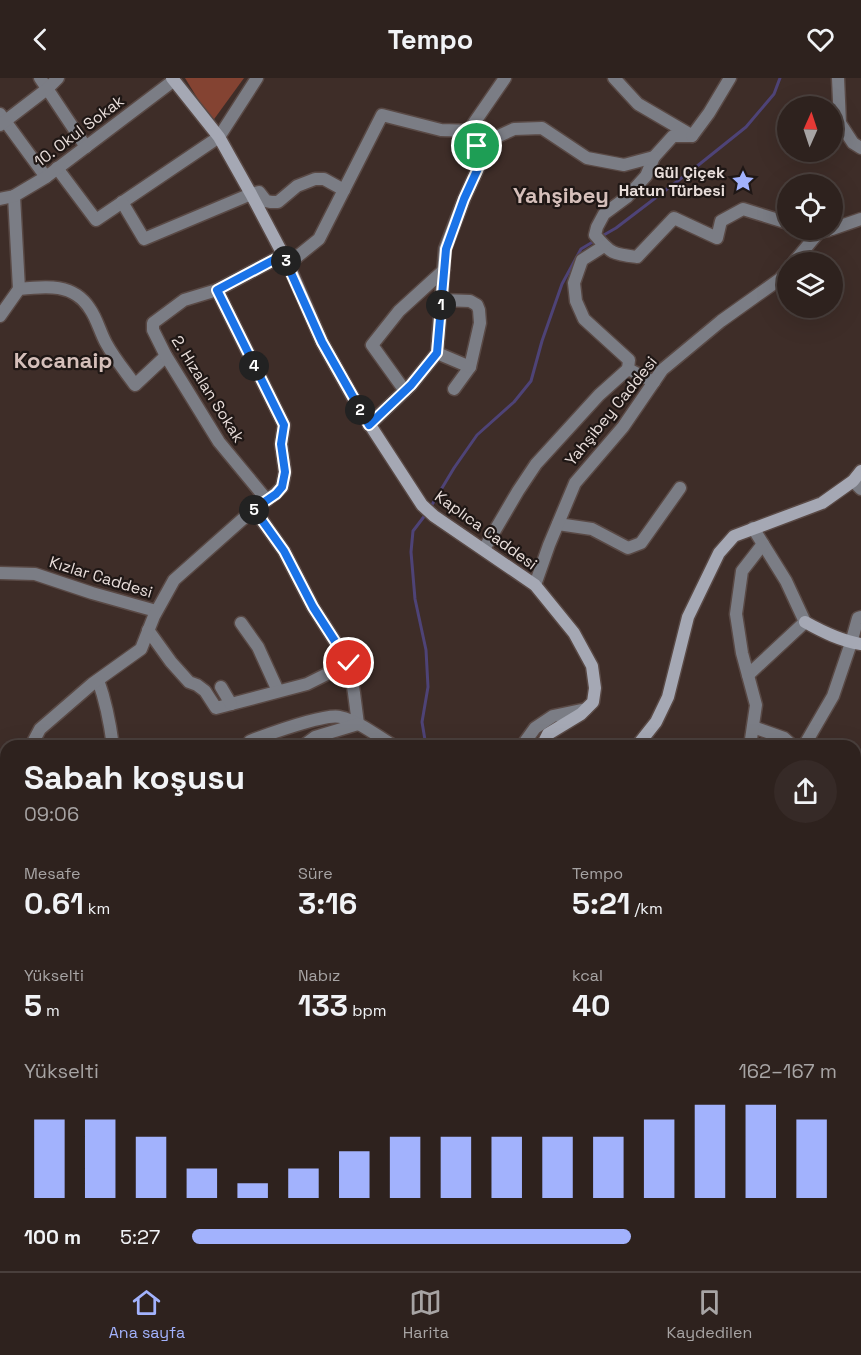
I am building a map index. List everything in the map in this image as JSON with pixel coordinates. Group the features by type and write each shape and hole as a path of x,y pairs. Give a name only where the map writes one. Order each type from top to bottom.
{"main road":[{"name":"Kaplıca Caddesi","path":"172,79 219,137 286,260 322,342 369,425 422,506 535,585 574,633 592,666 595,688 593,702 587,708"},
{"path":"642,740 656,722 668,697 688,617 718,554 734,536 822,503 857,485 861,471"},
{"path":"805,622 824,633 856,644"},
{"path":"545,740 548,734 587,708"}],"street":[{"path":"46,177 2,120 44,83 58,78"},
{"path":"57,168 96,220 219,137 257,78"},
{"path":"369,425 411,385 437,353 446,249 464,199 480,164 474,123 505,78"},
{"path":"614,78 638,104 692,136"},
{"path":"692,136 730,78"},
{"path":"838,78 840,123 853,143 861,148"},
{"name":"10. Okul Sokak","path":"0,199 14,196 46,177 172,79"},
{"path":"44,83 86,147"},
{"name":"2. Hızalan Sokak","path":"267,500 219,441 166,356 153,330 153,323 184,300 217,290 286,260 319,238 382,115 441,130 475,131"},
{"path":"477,146 514,129 542,128 586,158 624,165 654,157"},
{"path":"692,136 674,136 654,157 646,176 627,198 604,214 595,234 604,246 615,254 638,257 674,218 717,238 721,221 743,209 777,220"},
{"path":"122,202 144,240 251,194 259,192 266,201 278,202 297,186 315,179 324,179 344,190"},
{"path":"0,316 19,289 14,196"},
{"path":"843,224 861,219"},
{"path":"803,252 814,240"},
{"path":"484,549 536,464 599,395 628,369 629,360 584,319 576,301 574,283 582,260 604,246"},
{"path":"405,391 372,345 399,311 444,270"},
{"name":"Yahşibey Caddesi","path":"535,585 575,483 623,427 662,370 721,321 777,281"},
{"path":"19,289 47,286 79,296 90,309 105,342 135,385 166,356"},
{"path":"34,740 40,729 98,680 141,649 156,611 174,580 282,487 285,472 281,444 284,425 217,290"},
{"path":"442,300 470,301 477,305 479,310 480,323 470,367 454,389"},
{"path":"437,353 470,367"},
{"path":"628,369 654,382"},
{"path":"558,524 592,529 628,548 641,543 680,488"},
{"path":"254,509 284,551 313,607 349,663 358,724"},
{"path":"748,675 805,622 786,581 753,528"},
{"path":"751,740 756,705 742,653 736,614 741,571 763,544"},
{"name":"Kızlar Caddesi","path":"0,573 35,573 92,593 156,611"},
{"path":"807,740 833,696 856,644 858,618 861,618"},
{"path":"241,623 258,647 278,691"},
{"path":"148,630 171,662 189,682 205,691 216,708 307,684 349,663"},
{"path":"98,680 110,720 112,740"},
{"path":"221,687 231,704"},
{"path":"526,740 535,728 553,716 587,708"},
{"path":"253,740 310,721 338,716 358,724 376,740"},
{"path":"311,740 358,724"},
{"path":"753,728 786,740"}],"shaded area":[{"path":"185,78 244,78 212,122"}],"waterway":[{"path":"602,236 616,228 746,127 774,94 780,78"},
{"path":"430,508 477,435 514,402 531,381 562,284 581,249 596,240"},
{"path":"425,740 422,722 428,687 426,650 415,599 411,552 413,531 426,514"}],"place":[{"name":"Gül Çiçek Hatun Türbesi","path":"743,181"}],"district":[{"name":"Yahşibey","path":"561,195"},
{"name":"Kocanaip","path":"63,360"}],"route":[{"path":"349,663 313,607 284,551 254,509 282,487 285,472 281,444 284,425 217,290 283,255 322,342 369,425 411,385 437,353 446,249 464,199 480,164 477,146"}]}
